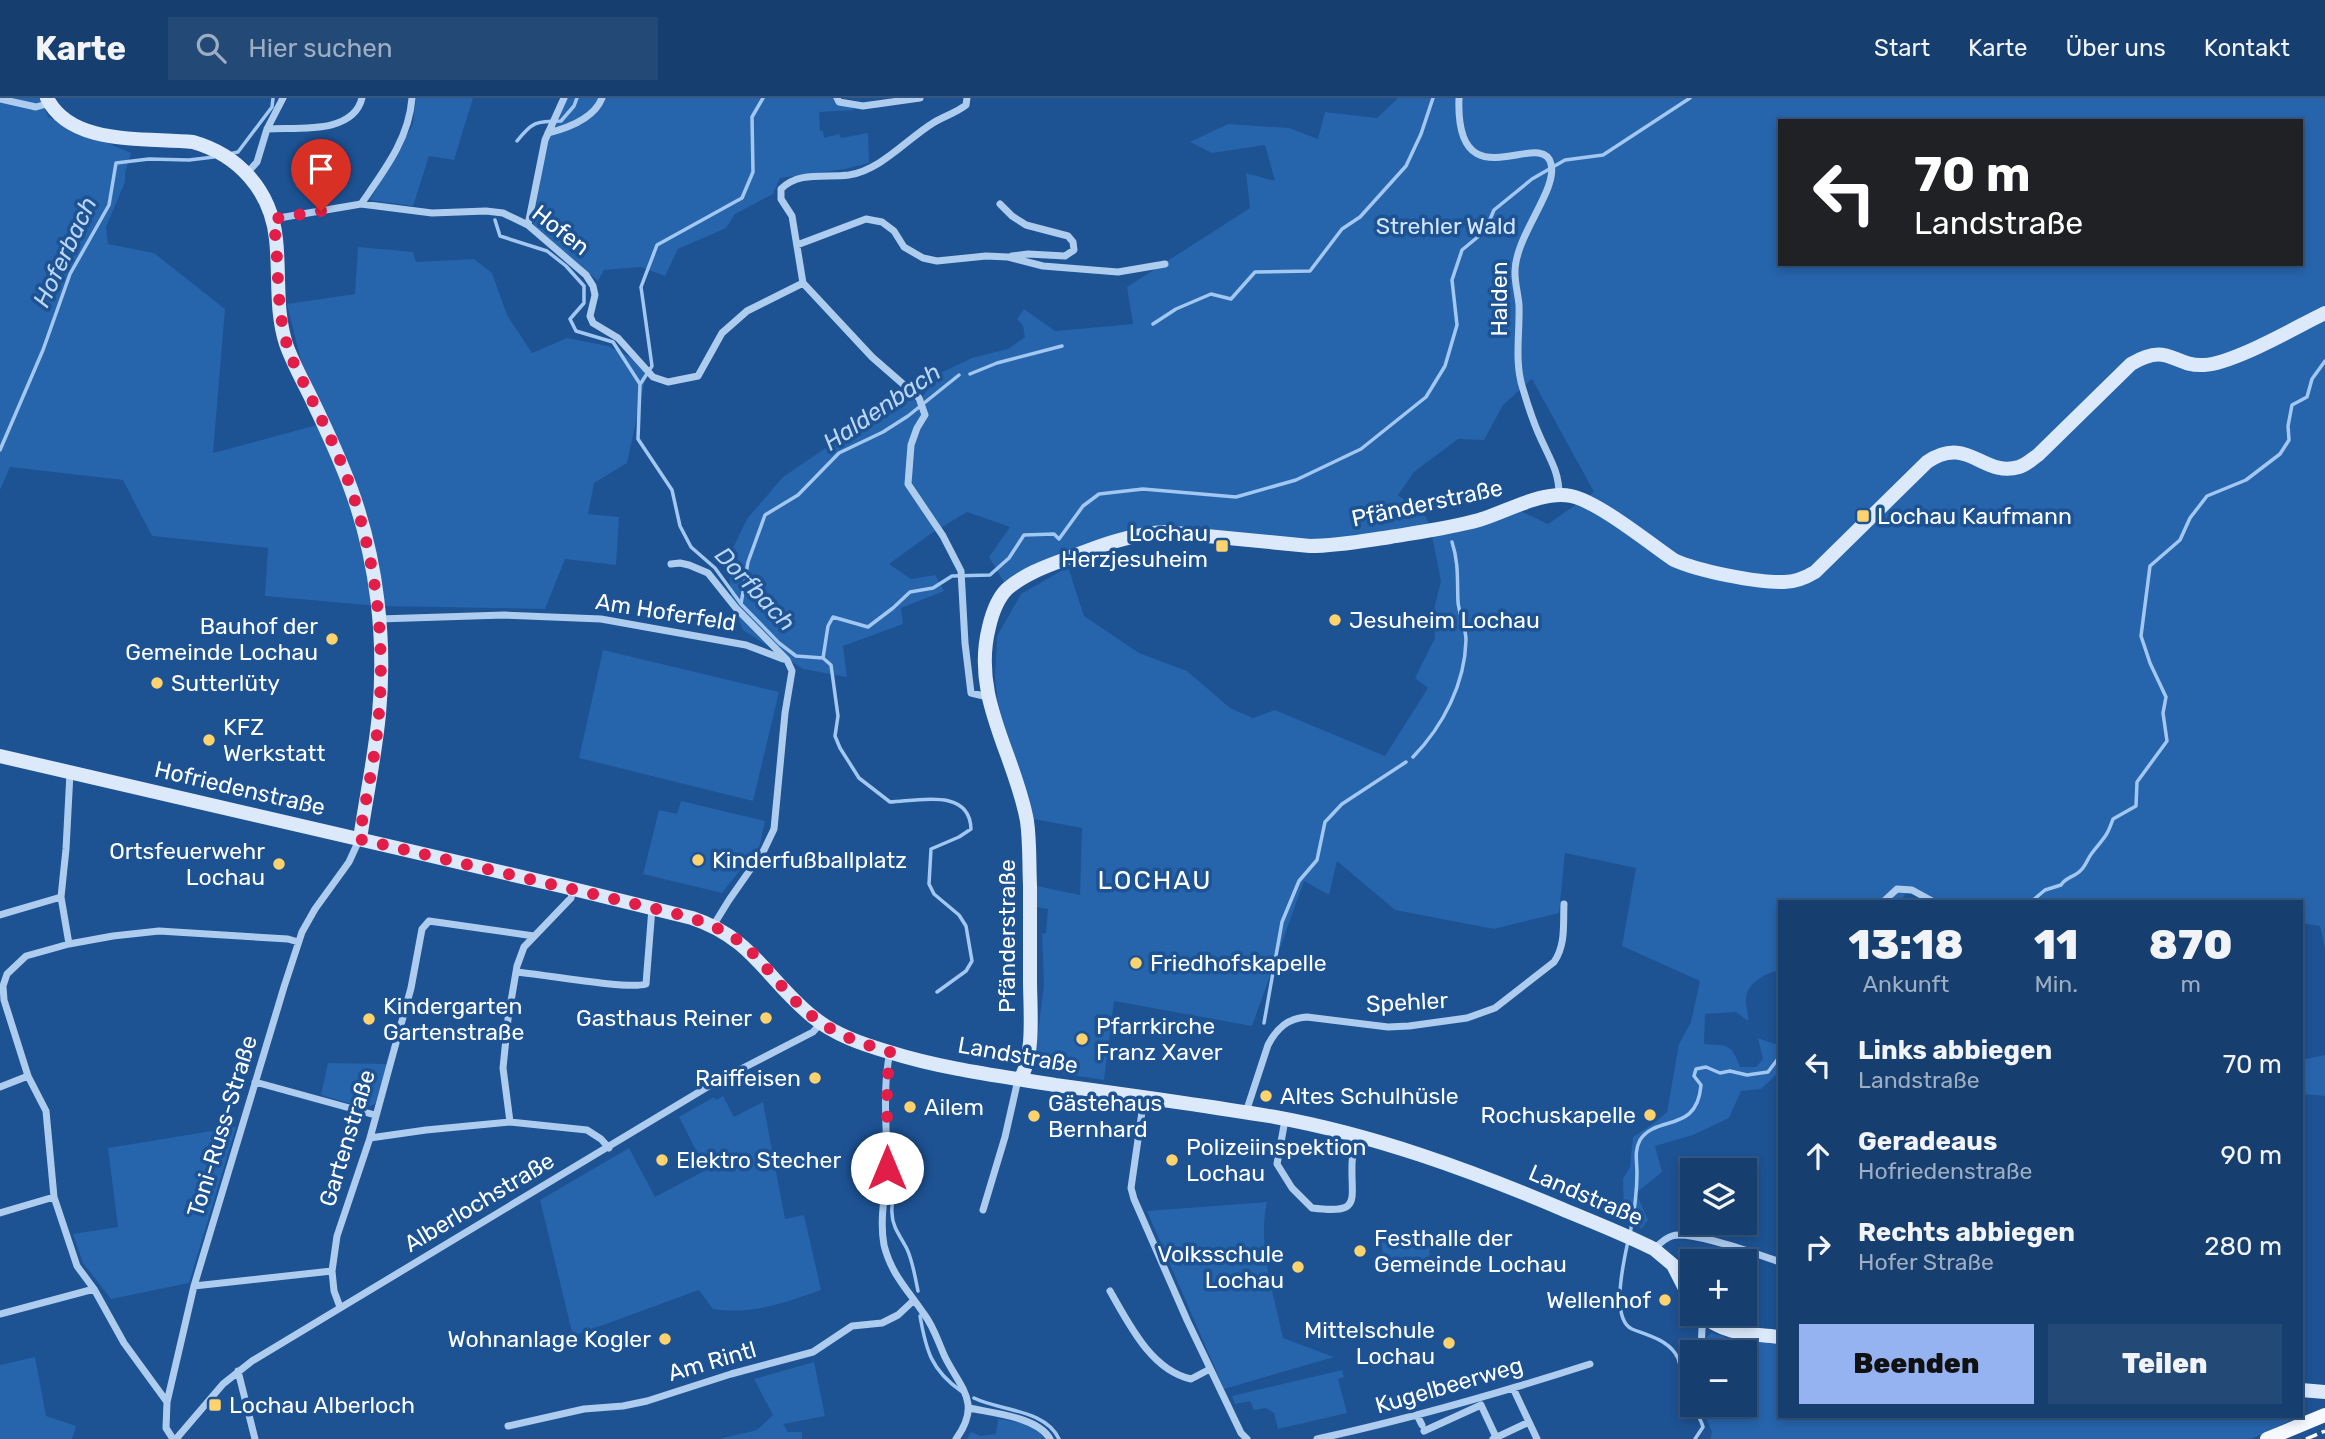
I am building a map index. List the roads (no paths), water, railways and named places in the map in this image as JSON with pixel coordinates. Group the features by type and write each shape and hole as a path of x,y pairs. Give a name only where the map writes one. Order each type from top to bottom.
{"main road":[{"path":"2267,1439 2325,1415"}],"street":[{"path":"248,172 257,162 267,129 283,98"},
{"path":"267,129 336,124 348,120 360,106 362,98"},
{"path":"361,204 398,148 411,118 412,98"},
{"path":"528,225 548,133 564,98"},
{"path":"548,133 579,122 591,113 602,98"},
{"path":"837,98 839,102 863,106 920,98"},
{"path":"967,98 967,105 956,113 934,122 871,167 852,174 804,177 789,181 781,189 781,200 792,216 803,283 872,357 919,398 925,415 911,445 908,484 943,536 961,575 971,693 988,697"},
{"name":"Halden","path":"1459,98 1462,132 1468,145 1477,154 1492,159 1531,152 1546,155 1551,163 1551,180 1515,257 1515,275 1519,304 1518,357 1522,386 1541,439 1557,471 1559,494"},
{"path":"0,99 36,107 49,100 58,114 70,124 88,132 193,142 222,154 248,172 265,198 273,219 278,296 286,344 332,440 352,492 366,538 379,619 379,714 359,839"},
{"name":"Hofen","path":"273,219 361,204 432,213 503,213 528,225 586,275 595,295 590,316 593,323 618,338 653,377 668,383 698,376 722,333 747,311 803,283"},
{"path":"797,245 866,219 882,222 894,231 904,247 923,258 937,261 1028,254 1065,256 1074,250 1073,242 1068,236 1026,225 1000,204"},
{"path":"1008,257 1043,266 1088,271 1118,272 1165,264"},
{"path":"1559,494 1580,498 1688,566 1772,582 1794,581 1815,572 1927,462 1939,454 1957,452 1998,467 2021,467 2038,455 2131,364 2142,357 2160,354 2194,364 2214,363 2253,348 2325,313"},
{"name":"Pfänderstraße","path":"1020,1079 1026,1065 1031,1022 1029,841 1023,806 988,697 983,667 991,617 1007,589 1030,574 1122,538 1165,532 1310,547 1333,546 1480,520 1545,496 1559,494"},
{"name":"Am Hoferfeld","path":"671,564 689,565 708,573 736,608 787,660"},
{"name":"Am Hoferfeld","path":"379,619 504,615 601,619 746,645 787,660"},
{"path":"713,926 764,850 774,829 785,713 792,671 787,660"},
{"name":"Hofriedenstraße","path":"0,756 692,918 713,926 745,947 769,973"},
{"path":"69,944 61,897 70,773"},
{"name":"Toni-Russ-Straße","path":"175,1439 166,1428 167,1402 194,1286 298,942 315,909 349,862 359,839"},
{"path":"510,1122 503,1068 516,971 524,947 571,898 573,888"},
{"path":"1885,900 1897,889 1912,890 1931,900"},
{"path":"0,915 61,897"},
{"name":"Spehler","path":"1245,1113 1268,1045 1273,1035 1285,1024 1307,1017 1373,1026 1409,1026 1467,1018 1495,1009 1558,956 1563,942 1564,904"},
{"path":"516,971 619,984 646,984 652,908"},
{"name":"Gartenstraße","path":"340,1307 334,1292 331,1271 337,1236 370,1138 411,988 422,929 429,921 534,936"},
{"path":"167,1402 124,1343 94,1289 77,1266 54,1197 46,1111 28,1076 2,1001 7,974 26,956 113,936 159,931 288,939 298,942"},
{"name":"Landstraße","path":"769,973 794,1000 821,1023 846,1037 890,1052 1020,1079 1285,1119 1356,1136 1504,1185 1630,1238 1654,1249 1673,1265 1680,1279"},
{"name":"Alberlochstraße","path":"175,1439 210,1398 238,1371 714,1083 813,1032 821,1023"},
{"path":"890,1052 887,1086 887,1168 882,1225 890,1264 936,1332 946,1359 969,1400 965,1423 956,1439"},
{"path":"0,1087 28,1076"},
{"path":"983,1210 1020,1079"},
{"path":"256,1082 375,1115"},
{"path":"1144,1097 1131,1188 1143,1222 1210,1369 1241,1433 1247,1439"},
{"path":"1285,1119 1278,1164 1280,1171 1312,1208 1332,1209 1352,1203 1352,1162 1356,1136"},
{"path":"370,1138 510,1122 587,1130 609,1148"},
{"path":"0,1213 54,1197"},
{"path":"1654,1249 1669,1237 1680,1235 1721,1243 1778,1261"},
{"path":"194,1286 331,1271"},
{"path":"0,1314 94,1289"},
{"path":"1110,1291 1128,1322 1164,1368 1180,1377 1191,1379 1210,1369"},
{"name":"Am Rintl","path":"508,1426 583,1409 647,1401 731,1374 813,1352 852,1326 883,1323 898,1315 913,1301"},
{"path":"1721,1326 1728,1330 1778,1337"},
{"name":"Kugelbeerweg","path":"1317,1439 1417,1415 1590,1364"},
{"path":"238,1371 255,1439"},
{"path":"1513,1388 1537,1439"},
{"path":"2303,1390 2325,1392"},
{"path":"1423,1428 1481,1405 1494,1438 1529,1422"},
{"path":"969,1408 1033,1424 1048,1434 1050,1439"},
{"path":"1417,1415 1428,1439"}],"waterway":[{"name":"Hoferbach","path":"229,154 238,152 272,107 273,98"},
{"name":"Dorfbach","path":"517,141 535,124 561,121 574,106 577,98"},
{"path":"641,383 652,366 641,287 657,245 742,198 753,172 752,117 763,98"},
{"name":"Haldenbach","path":"1153,324 1176,309 1211,294 1231,299 1255,272 1310,271 1342,229 1360,217 1406,166 1421,134 1433,98"},
{"path":"823,658 828,626 833,617 868,627 910,592 933,588 952,576 990,575 1009,558 1024,535 1054,534 1059,539 1083,506 1099,494 1143,489 1236,497 1296,480 1361,449 1426,397 1445,366 1457,325 1452,280 1462,250 1485,231 1494,210 1532,179 1565,160 1603,155 1690,98"},
{"name":"Hoferbach","path":"0,450 43,350 70,274 109,205 116,163 214,157"},
{"name":"Dorfbach","path":"495,220 500,236 547,251 566,266 584,286 584,303 570,319 576,331 613,342 640,384 638,439 672,490 680,526 691,547 715,568 741,604 779,643 796,656 823,658 831,665 838,716 835,736 859,778 890,802 940,799 962,807 968,816 971,829 931,849 929,884 934,894 959,915 966,926 972,961 966,971 937,992"},
{"name":"Haldenbach","path":"970,374 997,363 1062,346"},
{"path":"2033,900 2045,890 2061,885 2081,870 2113,819 2136,806 2137,782 2167,741 2163,713 2166,697 2141,636 2150,566 2180,540 2190,518 2207,496 2246,480 2280,454 2289,440 2288,426 2292,405 2307,397 2312,379 2325,361"},
{"name":"Haldenbach","path":"741,604 748,562 765,515 798,495 839,453 883,432 908,416 959,375"},
{"path":"1413,757 1443,718 1457,688 1465,656 1466,635 1459,607 1457,565 1452,542"},
{"path":"1264,1023 1282,922 1299,881 1317,860 1325,822 1342,804 1406,762"},
{"path":"1630,1234 1636,1195 1638,1144 1647,1132 1692,1111 1701,1085 1694,1076 1696,1069 1706,1067 1720,1073 1730,1071 1747,1075 1768,1072 1778,1059"},
{"name":"Dorfbach","path":"909,1155 893,1198 892,1218 911,1259 918,1291"},
{"path":"1628,1241 1620,1288 1625,1323 1632,1329 1661,1341 1675,1353 1684,1395 1703,1427 1695,1439"},
{"name":"Dorfbach","path":"920,1316 931,1358 943,1375 961,1391"},
{"name":"Dorfbach","path":"974,1398 1033,1416 1052,1429 1059,1439"}],"railway":[{"path":"2306,1439 2325,1431"}],"place":[{"name":"Lochau Kaufmann","path":"1863,516"},
{"name":"Lochau Herzjesuheim","path":"1222,546"},
{"name":"Jesuheim Lochau","path":"1335,620"},
{"name":"Bauhof der Gemeinde Lochau","path":"332,639"},
{"name":"Sutterlüty","path":"157,683"},
{"name":"KFZ Werkstatt","path":"209,740"},
{"name":"Kinderfußballplatz","path":"698,860"},
{"name":"Ortsfeuerwehr Lochau","path":"279,864"},
{"name":"Friedhofskapelle","path":"1136,963"},
{"name":"Gasthaus Reiner","path":"766,1018"},
{"name":"Kindergarten Gartenstraße","path":"369,1019"},
{"name":"Pfarrkirche Franz Xaver","path":"1082,1039"},
{"name":"Raiffeisen","path":"815,1078"},
{"name":"Altes Schulhüsle","path":"1266,1096"},
{"name":"Ailem","path":"910,1107"},
{"name":"Rochuskapelle","path":"1650,1115"},
{"name":"Gästehaus Bernhard","path":"1034,1116"},
{"name":"Elektro Stecher","path":"662,1160"},
{"name":"Polizeiinspektion Lochau","path":"1172,1160"},
{"name":"Festhalle der Gemeinde Lochau","path":"1360,1251"},
{"name":"Volksschule Lochau","path":"1298,1267"},
{"name":"Wellenhof","path":"1665,1300"},
{"name":"Wohnanlage Kogler","path":"665,1339"},
{"name":"Mittelschule Lochau","path":"1449,1343"},
{"name":"Lochau Alberloch","path":"215,1405"}],"district":[{"name":"LOCHAU","path":"1155,880"}],"park label":[{"name":"Strehler Wald","path":"1446,226"}]}
